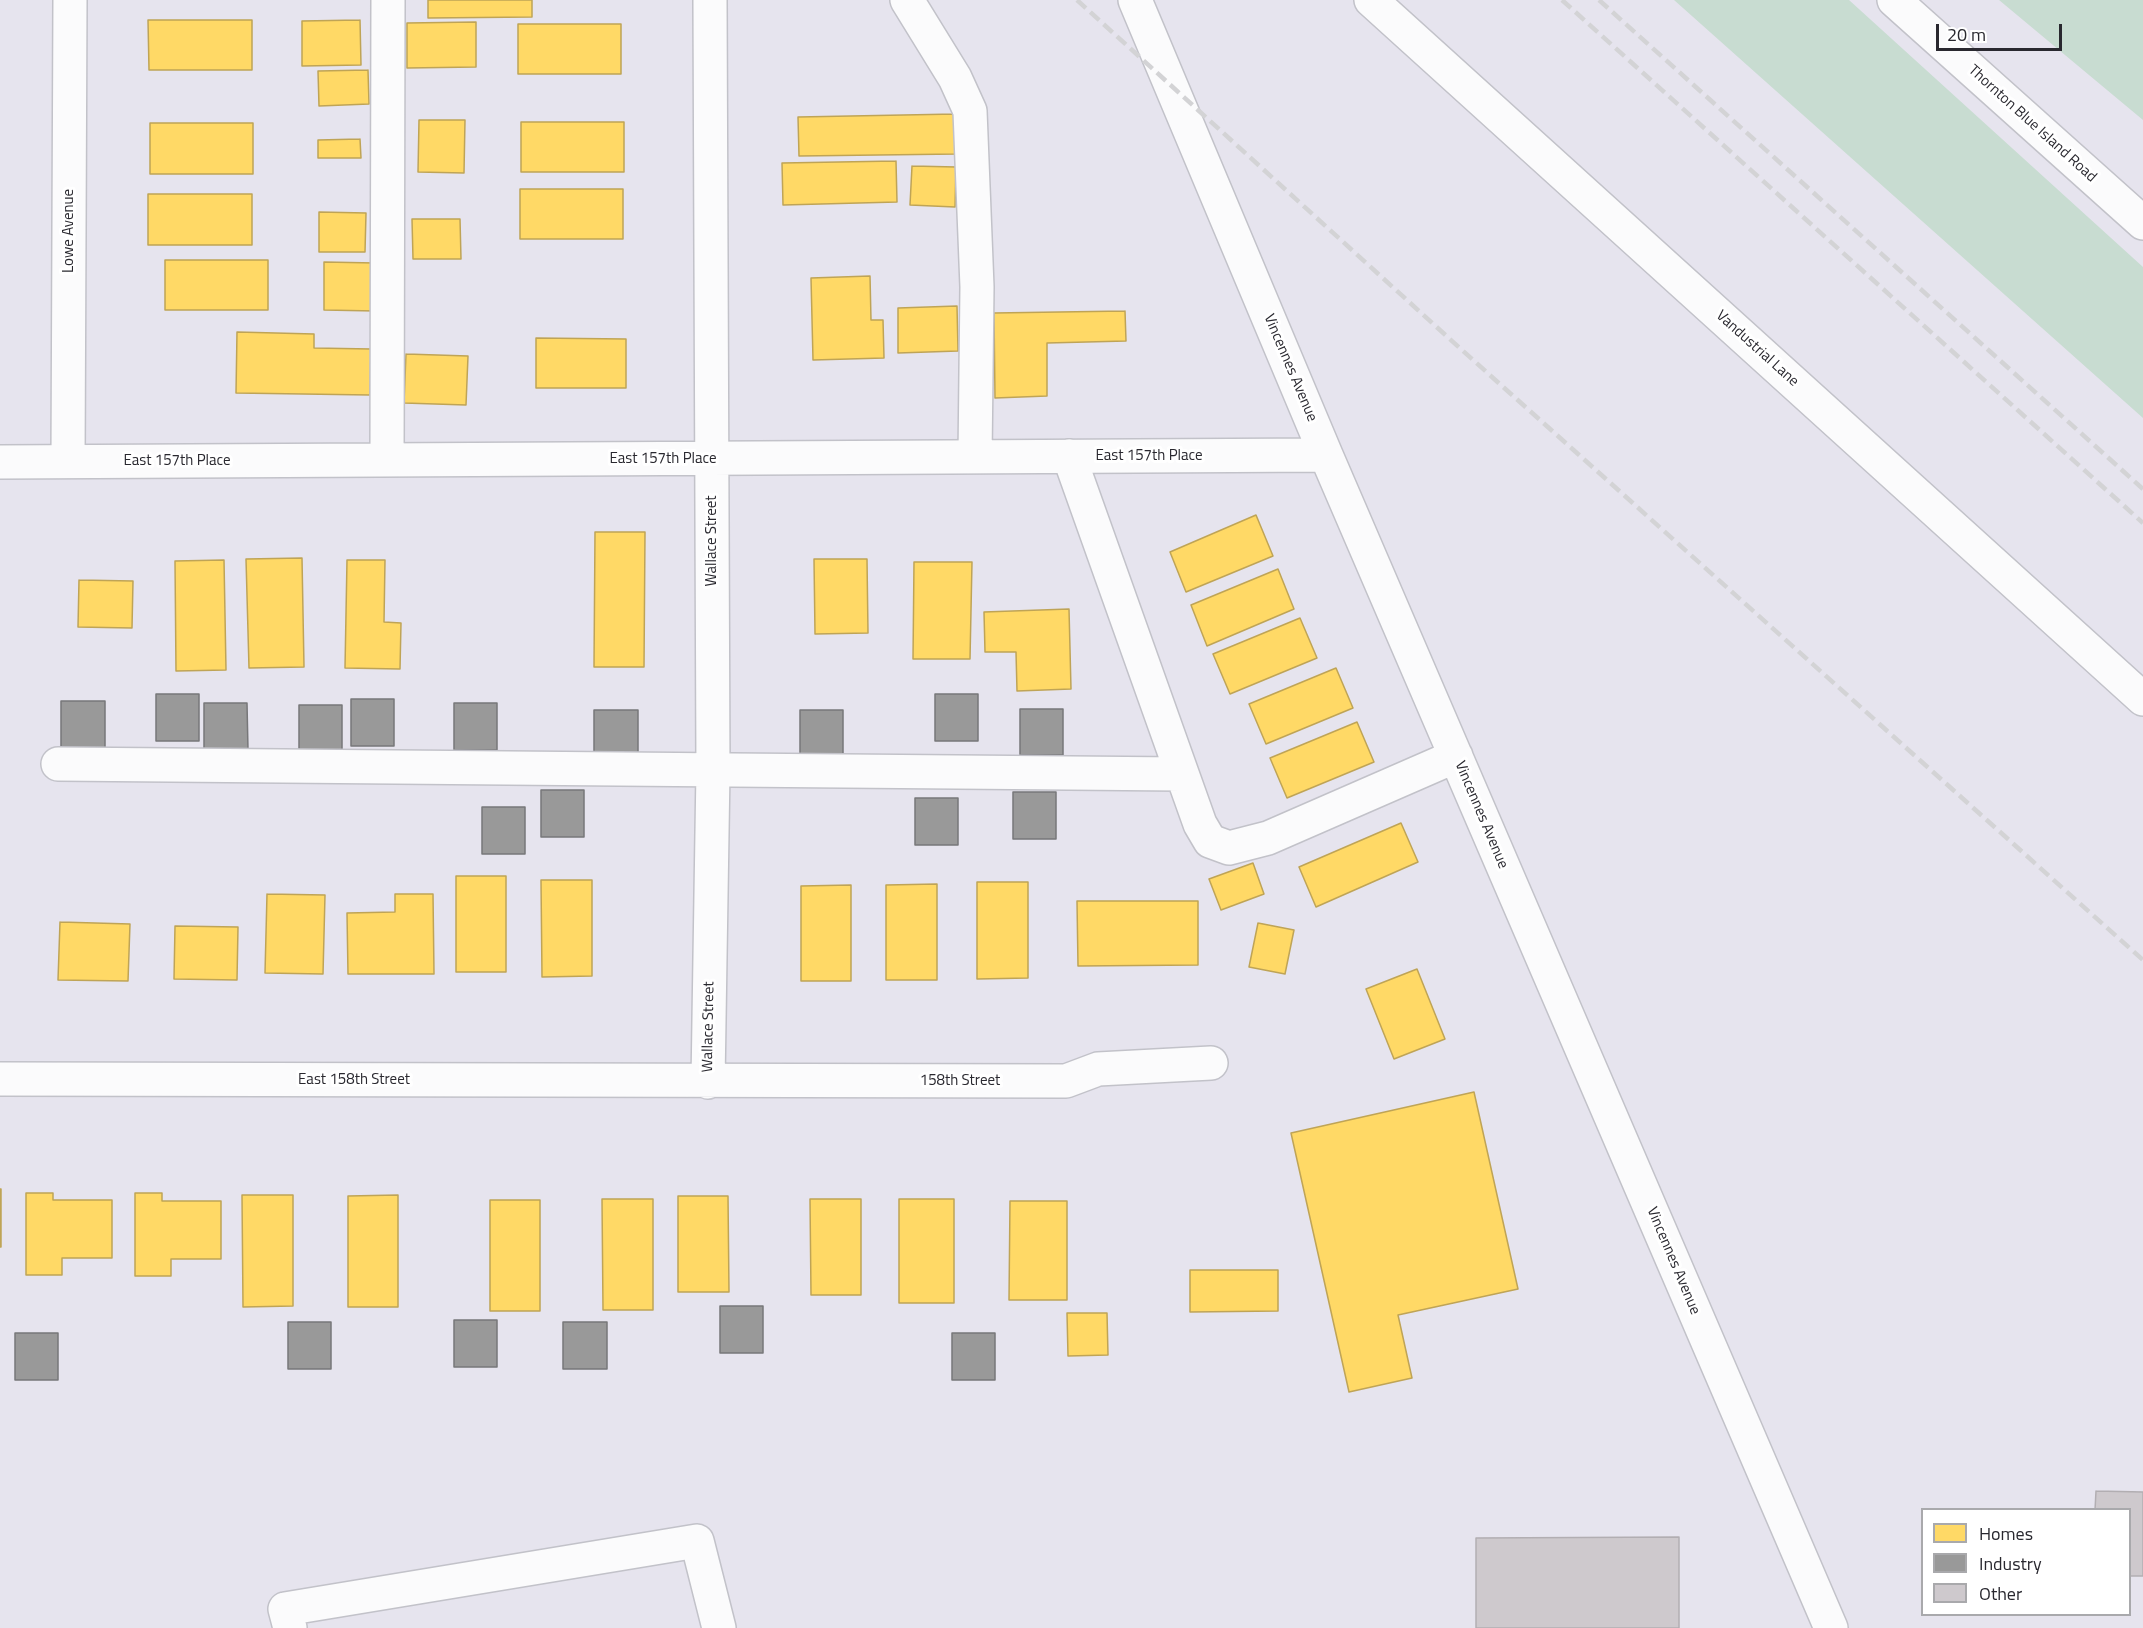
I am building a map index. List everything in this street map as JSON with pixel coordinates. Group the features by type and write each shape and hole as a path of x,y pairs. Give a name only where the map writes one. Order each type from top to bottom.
{"street":[{"name":"Lowe Avenue","path":"68,461 70,0"},
{"path":"387,460 388,0"},
{"name":"Wallace Street","path":"708,1082 713,770 710,0"},
{"path":"907,0 955,78 970,111 977,287 975,457"},
{"name":"Vincennes Avenue","path":"1136,0 1326,455 1831,1628"},
{"name":"Vandustrial Lane","path":"1371,0 2143,699"},
{"name":"Thornton Blue Island Road","path":"1894,0 2143,223"},
{"name":"East 157th Place","path":"0,462 1326,455"},
{"path":"1070,456 1181,774 1200,824 1210,841 1228,848 1268,838 1456,756"},
{"path":"58,764 1181,774"},
{"name":"158th Street","path":"708,1082 1066,1081 1098,1069 1211,1063"},
{"name":"East 158th Street","path":"0,1079 708,1082"},
{"path":"290,1628 285,1609 697,1541 719,1628"}],"green space":[{"path":"1674,0 1849,0 2143,267 2143,418"},
{"path":"1999,0 2143,0 2143,120"}],"building: Homes":[{"path":"428,0 532,0 532,17 428,18"},
{"path":"148,20 252,20 252,70 149,70"},
{"path":"360,20 361,65 302,66 302,21"},
{"path":"476,22 476,67 407,68 407,23"},
{"path":"518,24 621,24 621,74 518,74"},
{"path":"368,70 369,104 319,106 318,71"},
{"path":"956,114 957,154 799,156 798,117"},
{"path":"419,120 465,120 464,173 418,172"},
{"path":"521,122 624,122 624,172 521,172"},
{"path":"150,123 253,123 253,174 150,174"},
{"path":"360,139 361,158 318,158 318,140"},
{"path":"896,161 897,202 783,205 782,163"},
{"path":"912,166 956,167 955,207 910,205"},
{"path":"520,189 623,189 623,239 520,239"},
{"path":"148,194 252,194 252,245 148,245"},
{"path":"319,212 366,213 365,252 319,252"},
{"path":"412,219 460,219 461,259 413,259"},
{"path":"165,260 268,260 268,310 165,310"},
{"path":"324,262 375,263 375,311 324,310"},
{"path":"870,276 871,320 883,320 884,358 813,360 811,278"},
{"path":"957,306 958,351 898,353 898,308"},
{"path":"1125,311 1126,341 1047,343 1047,396 995,398 994,313"},
{"path":"237,332 314,334 314,348 371,349 370,395 236,393"},
{"path":"536,338 626,339 626,388 536,388"},
{"path":"406,354 468,356 466,405 404,403"},
{"path":"1256,515 1273,556 1186,592 1170,552"},
{"path":"595,532 645,532 644,667 594,667"},
{"path":"302,558 304,667 249,668 246,559"},
{"path":"814,559 867,559 868,633 815,634"},
{"path":"224,560 226,670 176,671 175,561"},
{"path":"347,560 385,560 384,622 401,623 400,669 345,668"},
{"path":"914,562 972,562 970,659 913,659"},
{"path":"1278,569 1294,609 1207,646 1191,605"},
{"path":"79,580 133,581 132,628 78,627"},
{"path":"1069,609 1071,689 1017,691 1016,652 985,652 984,612"},
{"path":"1300,618 1317,658 1230,694 1213,654"},
{"path":"1336,668 1353,708 1266,744 1249,704"},
{"path":"1357,722 1374,762 1287,798 1270,758"},
{"path":"1401,823 1418,862 1316,907 1299,867"},
{"path":"1253,863 1264,894 1221,910 1209,879"},
{"path":"456,876 506,876 506,972 456,972"},
{"path":"541,880 592,880 592,976 542,977"},
{"path":"977,882 1028,882 1028,978 977,979"},
{"path":"937,884 937,980 886,980 886,885"},
{"path":"851,885 851,981 801,981 801,886"},
{"path":"267,894 325,895 323,974 265,973"},
{"path":"395,894 433,894 434,974 348,974 347,913 395,912"},
{"path":"1077,901 1198,901 1198,965 1078,966"},
{"path":"60,922 130,924 128,981 58,980"},
{"path":"1258,923 1294,930 1285,974 1249,967"},
{"path":"175,926 238,927 237,980 174,979"},
{"path":"1417,969 1445,1039 1394,1059 1366,989"},
{"path":"1474,1092 1518,1289 1398,1315 1412,1378 1349,1392 1291,1133"},
{"path":"1,1189 1,1247 0,1247"},
{"path":"26,1193 53,1193 53,1200 112,1200 112,1258 62,1258 62,1275 26,1275"},
{"path":"135,1193 162,1193 162,1201 221,1201 221,1259 171,1259 171,1276 135,1276"},
{"path":"242,1195 293,1195 293,1306 243,1307"},
{"path":"398,1195 398,1307 348,1307 348,1196"},
{"path":"678,1196 728,1196 729,1292 678,1292"},
{"path":"602,1199 653,1199 653,1310 603,1310"},
{"path":"810,1199 861,1199 861,1295 811,1295"},
{"path":"899,1199 954,1199 954,1303 899,1303"},
{"path":"490,1200 540,1200 540,1311 490,1311"},
{"path":"1010,1201 1067,1201 1067,1300 1009,1300"},
{"path":"1190,1270 1278,1270 1278,1311 1190,1312"},
{"path":"1067,1313 1107,1313 1108,1355 1068,1356"}],"building: Industry":[{"path":"156,694 199,694 199,741 156,741"},
{"path":"935,694 978,694 978,741 935,741"},
{"path":"351,699 394,699 394,746 351,746"},
{"path":"61,701 105,701 105,748 61,748"},
{"path":"204,703 247,703 248,750 204,750"},
{"path":"454,703 497,703 497,750 454,750"},
{"path":"299,705 342,705 342,752 299,752"},
{"path":"1020,709 1063,709 1063,755 1020,755"},
{"path":"594,710 638,710 638,758 594,758"},
{"path":"800,710 843,710 843,758 800,758"},
{"path":"541,790 584,790 584,837 541,837"},
{"path":"1013,792 1056,792 1056,839 1013,839"},
{"path":"915,798 958,798 958,845 915,845"},
{"path":"482,807 525,807 525,854 482,854"},
{"path":"720,1306 763,1306 763,1353 720,1353"},
{"path":"454,1320 497,1320 497,1367 454,1367"},
{"path":"288,1322 331,1322 331,1369 288,1369"},
{"path":"563,1322 607,1322 607,1369 563,1369"},
{"path":"15,1333 58,1333 58,1380 15,1380"},
{"path":"952,1333 995,1333 995,1380 952,1380"}],"building: Other":[{"path":"2096,1491 2143,1492 2143,1576 2131,1576 2131,1508 2095,1508"},
{"path":"1679,1537 1679,1628 1476,1628 1476,1538"}],"railway":[{"path":"1077,0 1463,351 2143,960"},
{"path":"1562,0 2143,523"},
{"path":"1599,0 2143,489"}]}
